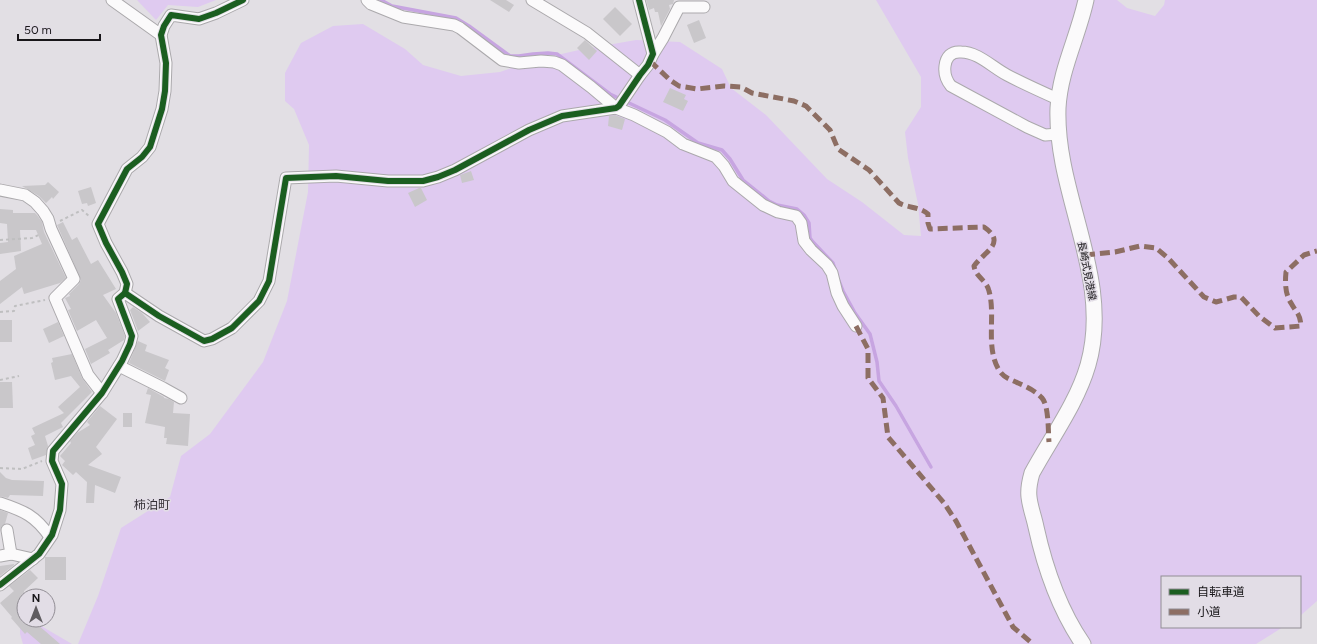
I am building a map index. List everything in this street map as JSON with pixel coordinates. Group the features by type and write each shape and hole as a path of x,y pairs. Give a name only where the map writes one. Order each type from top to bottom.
{"main road":[{"name":"長崎式見港線","path":"1082,644 1062,607 1050,578 1041,550 1029,497 1032,472 1068,410 1088,365 1095,316 1093,291 1061,153 1058,108 1064,69 1086,0"}],"street":[{"path":"112,0 161,35"},
{"path":"0,585 39,554 50,538 60,510 62,484 52,461 53,451 102,393 119,366 130,344 132,336 118,299 125,293 127,284 98,224 127,169 142,157 150,147 162,109 165,91 166,63 161,35 164,26 171,15 199,19 216,13 243,0"},
{"path":"367,0 371,4 403,17 454,25 502,60 519,64 541,61 554,62 562,65 591,87 620,104 634,115 667,132 683,144 716,156 733,181 748,195 763,205 778,212 796,216 801,223 804,241 827,265 832,273 837,293 843,306 856,326"},
{"path":"532,0 586,33 640,74"},
{"path":"639,0 653,54"},
{"path":"125,293 159,316 204,341 212,339 232,328 259,301 269,281 286,178 336,176 388,181 423,182 455,170 529,130 562,116 620,104 640,74 648,65 680,7 704,7"},
{"path":"1059,134 1045,135 1027,127 951,86 947,82 945,74 946,60 949,55 957,52 975,56 1006,74 1060,100"},
{"path":"0,190 24,195 35,202 48,219 50,227 74,279 55,298 88,375 102,393"},
{"path":"119,366 181,398"},
{"path":"0,503 29,514 42,526 50,538"},
{"path":"7,530 6,555 33,559"}],"path":[{"path":"0,240 32,238 82,210 98,224"},
{"path":"0,312 14,311 15,306 55,298"},
{"path":"0,380 19,376"},
{"path":"0,468 22,469 53,456"}],"shaded area":[{"path":"137,0 216,0 198,7 168,5 156,20"},
{"path":"876,0 1117,0 1127,8 1155,16 1164,5 1165,0 1317,0 1317,601 1301,615 1301,576 1161,576 1161,628 1281,628 1256,644 78,644 98,596 121,528 170,497 181,456 210,434 263,362 287,301 308,192 309,145 294,109 285,101 285,73 301,43 333,26 363,24 405,49 423,65 461,76 500,72 535,60 579,50 636,40 680,42 722,69 731,88 766,115 827,179 862,202 904,235 921,236 918,204 908,158 905,132 921,107 921,77"},
{"path":"20,628 45,628 72,644 23,644"}],"building":[{"path":"490,0 506,0 514,5 509,12"},
{"path":"646,0 674,0 673,4 669,5 670,9 661,26 658,12 655,12 654,8 649,10"},
{"path":"615,7 632,24 620,36 603,19"},
{"path":"699,20 706,38 694,43 687,25"},
{"path":"585,40 597,51 589,60 577,48"},
{"path":"670,88 686,95 684,99 688,101 683,111 663,102"},
{"path":"615,115 625,119 622,130 608,126 609,116"},
{"path":"471,171 474,180 462,183 460,175"},
{"path":"48,182 59,192 53,199 52,197 46,203 39,196 22,186 45,185"},
{"path":"91,187 96,203 88,206 87,203 82,204 78,191"},
{"path":"421,188 427,200 415,207 408,193"},
{"path":"0,209 13,210 13,213 35,213 37,215 42,222 44,232 66,278 60,283 24,294 22,287 0,304 0,281 16,269 14,256 42,244 36,230 20,230 21,251 0,254 0,243 8,242 7,224 0,223"},
{"path":"63,222 72,240 77,237 91,264 98,260 116,289 103,295 116,313 125,336 124,340 108,350 110,353 91,364 85,349 107,338 96,320 77,331 68,310 71,309 65,298 70,296 69,294 81,280 57,225"},
{"path":"133,307 142,313 150,322 138,331 130,310"},
{"path":"0,320 12,320 12,342 0,342"},
{"path":"58,322 64,336 49,343 43,329"},
{"path":"138,341 147,345 145,351 169,360 165,368 169,370 165,381 129,363"},
{"path":"72,354 82,378 92,392 61,423 63,427 45,436 48,446 46,455 32,460 28,448 35,445 31,436 35,434 32,428 64,413 58,407 80,387 71,376 55,380 51,363 53,362 52,358"},
{"path":"0,382 12,382 13,408 0,408"},
{"path":"148,388 164,398 174,402 173,413 190,414 188,446 166,444 167,438 164,438 165,427 145,423 151,395 146,394"},
{"path":"100,406 117,419 96,447 102,454 88,465 121,477 115,493 95,485 94,503 86,503 87,482 76,472 73,475 62,465 65,461 60,456 77,433 90,425 87,422"},
{"path":"123,413 132,413 132,427 123,427"},
{"path":"0,472 6,478 12,480 44,481 43,496 10,495 8,498 0,496"},
{"path":"0,510 8,513 5,524 1,527 0,533"},
{"path":"45,557 66,557 66,580 45,580"},
{"path":"14,565 0,576 0,566"},
{"path":"30,570 38,578 27,588 16,588 16,624 0,603 14,591 9,586"},
{"path":"20,628 42,628 60,644 41,644 27,632 25,634"}],"waterway":[{"path":"381,0 392,6 456,18 510,56 548,53 557,54 610,94 665,120 698,143 722,150 730,159 743,180 769,201 777,205 797,209 804,215 809,223 810,238 833,263 835,269"},
{"path":"839,281 855,313 870,334 877,362 879,381 896,406 931,467"}],"marked path":[{"path":"650,61 670,80 679,86 697,89 724,86 741,87 752,93 794,101 806,106 830,130 838,149 869,170 899,203 922,210 928,214 930,229 984,227 991,233 994,238 992,247 974,266 975,270 986,284 989,291 992,311 992,341 995,361 999,370 1004,376 1033,390 1042,398 1047,413 1049,442"},
{"path":"1085,255 1115,252 1140,246 1156,248 1168,258 1204,297 1216,302 1234,297 1241,297 1259,316 1275,328 1301,326 1299,316 1288,296 1286,272 1304,255 1317,251"},
{"path":"856,326 868,349 868,378 883,398 888,437 944,503 956,521 1013,627 1033,644"}],"cycle path":[{"path":"0,585 39,554 52,535 60,510 62,484 52,461 53,451 102,393 122,361 130,344 132,336 118,299 125,293 127,284 98,224 127,169 142,157 150,147 162,109 165,91 166,63 161,35 164,26 171,15 199,19 216,13 243,0"},
{"path":"125,293 159,316 204,341 212,339 232,328 259,301 269,281 286,178 336,176 388,181 423,181 455,170 529,130 562,116 616,108 619,106 648,65 653,54 639,0"}],"district":[{"name":"柿泊町","path":"152,505"}]}
